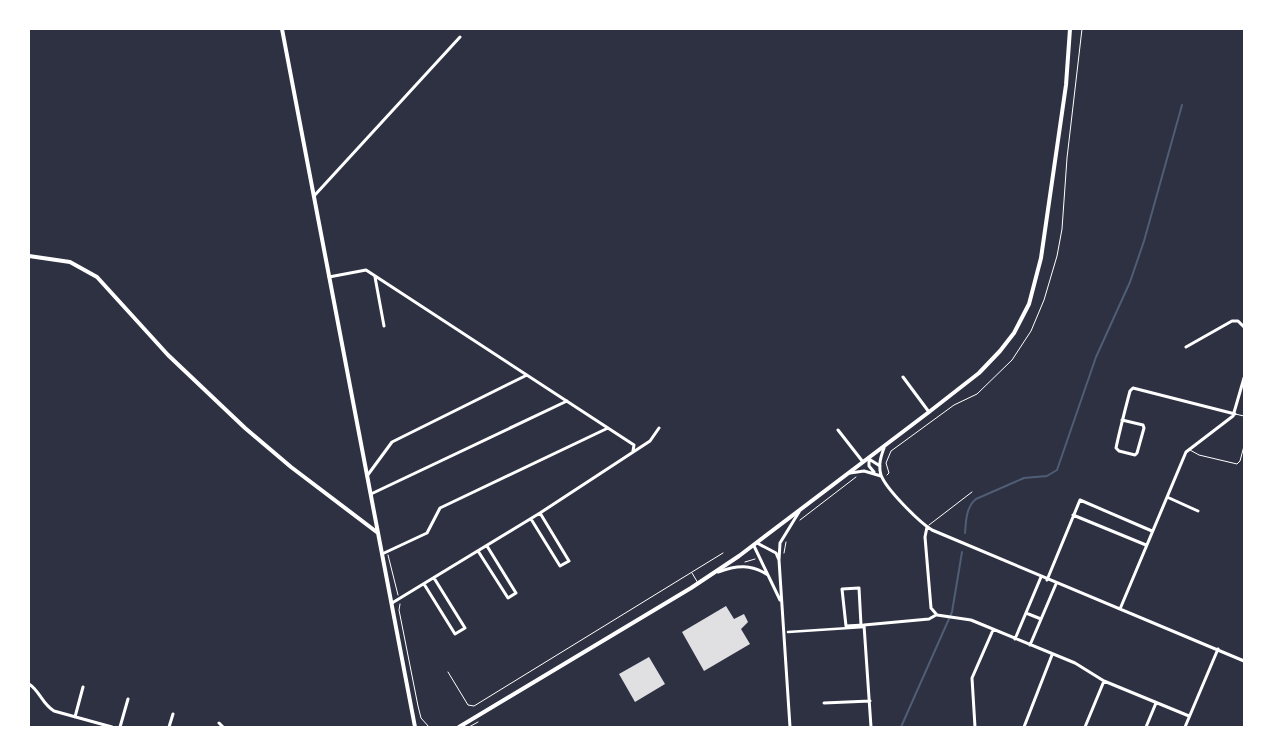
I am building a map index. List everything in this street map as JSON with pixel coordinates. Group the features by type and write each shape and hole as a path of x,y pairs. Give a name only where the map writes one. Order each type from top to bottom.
{"street":[{"path":"282,29 378,534 384,553 413,727"},
{"path":"459,727 712,574 884,448 992,361 1014,333 1029,304 1042,258 1066,85 1070,29"},
{"path":"314,196 460,37"},
{"path":"29,256 70,262 97,277 168,355 245,428 291,467 378,534"},
{"path":"329,278 366,270 609,428 634,445 633,451"},
{"path":"375,276 384,326"},
{"path":"1186,347 1232,321 1241,322 1244,327"},
{"path":"368,476 392,442 527,375"},
{"path":"903,377 930,412"},
{"path":"1120,609 1186,452 1235,414 1244,378"},
{"path":"1122,420 1143,425 1144,428 1135,455 1118,451 1116,448 1122,420 1130,391 1135,387 1235,414"},
{"path":"371,494 566,401"},
{"path":"384,553 427,533 440,508 609,428"},
{"path":"392,603 531,519 633,451 650,442 659,428"},
{"path":"838,430 864,463"},
{"path":"882,477 880,466 884,448"},
{"path":"868,459 880,466"},
{"path":"868,459 869,466 874,473"},
{"path":"850,473 864,470 882,477 913,515 927,527 1056,584 1244,661"},
{"path":"1167,497 1198,511"},
{"path":"1047,580 1080,500 1152,530"},
{"path":"790,727 779,560 780,543 801,509"},
{"path":"531,519 560,566 569,561 540,513"},
{"path":"1073,515 1146,545"},
{"path":"927,527 925,537 931,608 936,615"},
{"path":"755,544 776,553 779,560"},
{"path":"755,544 782,605"},
{"path":"478,551 508,598 516,593 487,546"},
{"path":"712,574 738,566 759,569 769,575"},
{"path":"1015,639 1041,577"},
{"path":"424,584 455,634 465,628 434,578"},
{"path":"1030,645 1056,584"},
{"path":"863,625 846,626 842,589 859,588 863,625 870,701 871,727"},
{"path":"1026,613 1041,619"},
{"path":"788,632 929,619 936,615 964,617 1075,663 1104,680 1189,716"},
{"path":"975,727 972,678 993,630"},
{"path":"1185,727 1218,649"},
{"path":"1024,726 1052,655"},
{"path":"1085,727 1104,680"},
{"path":"29,684 47,707 112,727"},
{"path":"75,717 83,687"},
{"path":"120,727 128,699"},
{"path":"824,703 870,701"},
{"path":"1146,727 1156,703"},
{"path":"170,727 173,714"},
{"path":"219,723 223,727"}],"lane":[{"path":"1235,414 1244,416"},
{"path":"1190,449 1199,455 1237,464 1240,461 1244,446"},
{"path":"927,527 972,492"},
{"path":"448,672 468,705 474,706 724,553"},
{"path":"692,573 698,583"}],"path":[{"path":"882,477 889,473 886,463 891,451 954,405 977,394 1012,360 1031,331 1046,291 1062,229 1066,158 1082,29"},
{"path":"797,522 858,476"},
{"path":"784,555 788,538"},
{"path":"384,553 398,598 421,718 429,727"}],"building":[{"path":"726,606 734,619 744,614 748,622 741,629 750,644 704,671 682,632"},
{"path":"649,657 665,684 635,702 619,674"}],"waterway":[{"path":"965,533 968,510 976,499 1024,478 1047,476 1057,470 1096,357 1130,282 1144,241 1182,105"},
{"path":"901,727 952,612 962,552"}]}
